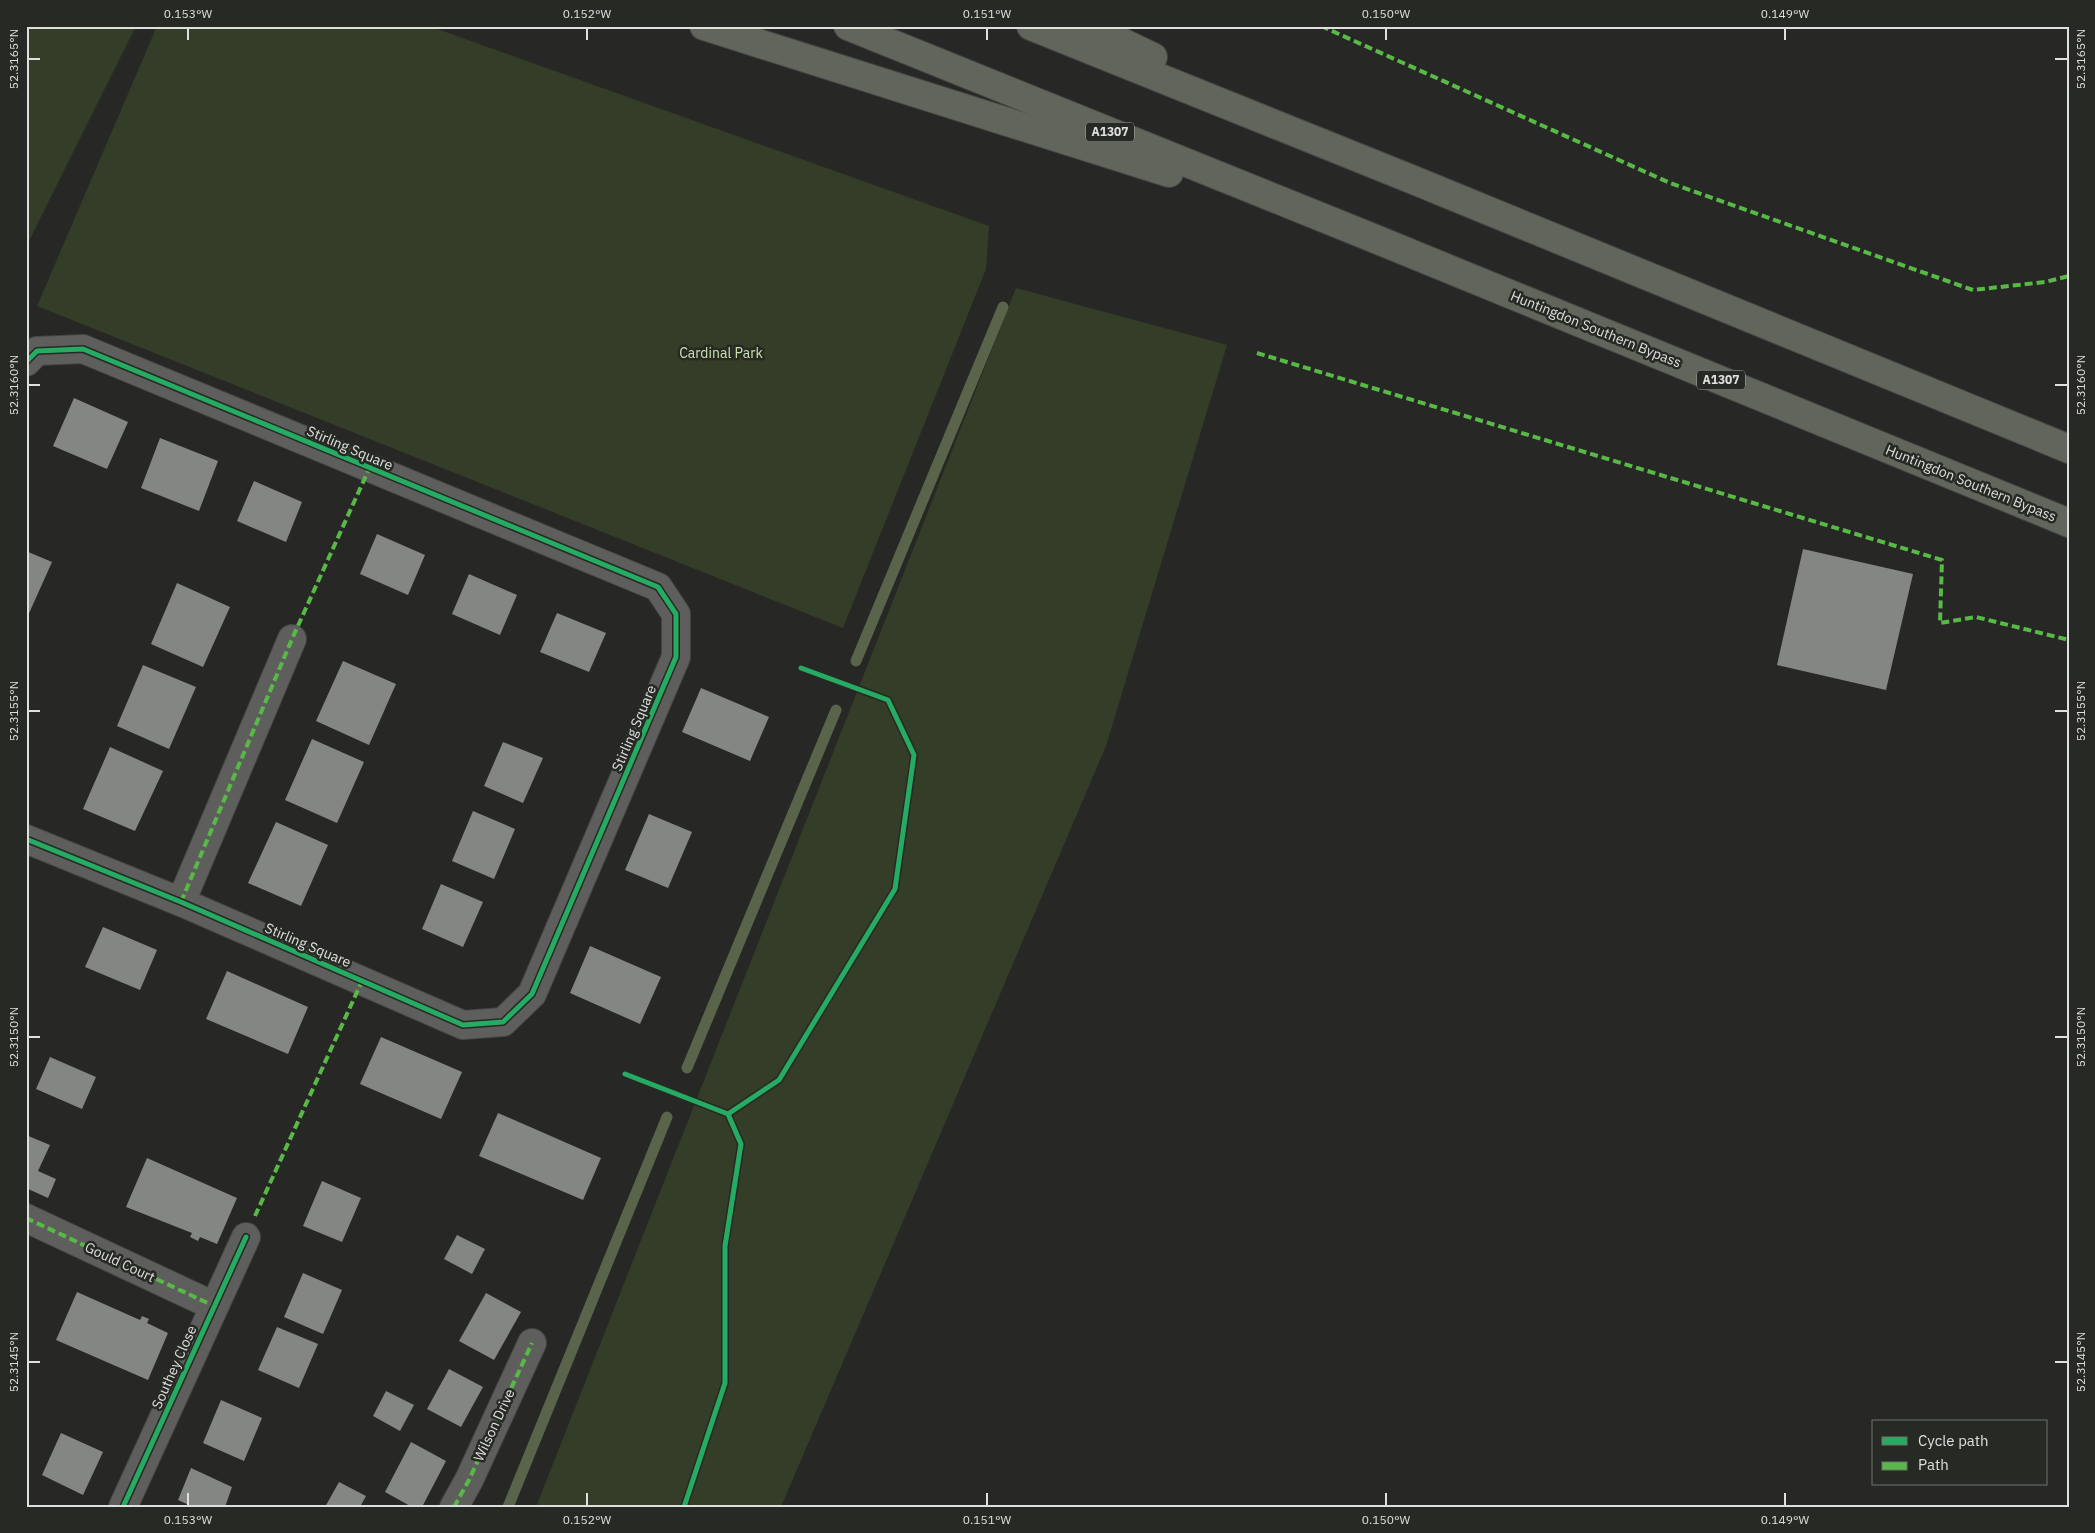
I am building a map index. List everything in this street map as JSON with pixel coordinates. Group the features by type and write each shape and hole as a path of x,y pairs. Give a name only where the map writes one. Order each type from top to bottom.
{"main road":[{"path":"704,26 1373,238"},
{"name":"A1307","path":"848,26 1373,238"},
{"path":"1031,26 1411,179 2069,449"},
{"path":"1088,26 1411,179"},
{"name":"Huntingdon Southern Bypass","path":"1373,238 2069,523"}],"street":[{"name":"Stirling Square","path":"26,362 37,351 84,349 658,587 676,614 676,658 532,994 503,1022 463,1025 181,902 26,838"},
{"path":"181,902 292,639"},
{"name":"Gould Court","path":"26,1218 214,1306"},
{"name":"Southey Close","path":"123,1507 246,1237"},
{"name":"Wilson Drive","path":"454,1507 469,1480 532,1343"}],"green space":[{"path":"31,26 136,26 26,247 26,37"},
{"name":"Cardinal Park","path":"157,26 429,26 989,226 986,269 843,628 37,306"},
{"path":"1016,288 1227,345 1106,746 781,1507 536,1507"}],"building":[{"path":"74,398 128,422 107,469 53,446"},
{"path":"160,438 218,461 199,511 141,488"},
{"path":"254,481 302,502 286,542 237,521"},
{"path":"377,534 425,555 408,595 360,574"},
{"path":"1803,549 1913,574 1886,690 1777,665"},
{"path":"26,551 52,562 26,620"},
{"path":"469,574 517,595 500,635 452,614"},
{"path":"177,583 230,607 203,667 151,644"},
{"path":"557,613 606,633 589,672 540,652"},
{"path":"343,661 396,684 369,745 316,721"},
{"path":"143,665 196,687 169,749 117,726"},
{"path":"701,688 769,717 750,761 682,732"},
{"path":"312,739 364,762 337,823 285,800"},
{"path":"503,742 543,758 523,803 484,786"},
{"path":"110,747 163,771 135,831 83,809"},
{"path":"473,811 515,829 494,879 452,861"},
{"path":"649,814 692,832 668,888 625,870"},
{"path":"276,822 328,845 301,906 248,883"},
{"path":"441,884 483,902 463,947 422,929"},
{"path":"103,927 157,950 140,990 85,967"},
{"path":"590,946 661,977 640,1024 570,993"},
{"path":"227,971 308,1007 288,1054 206,1019"},
{"path":"381,1037 462,1072 441,1119 360,1084"},
{"path":"50,1057 96,1077 82,1109 36,1089"},
{"path":"498,1113 601,1158 583,1200 479,1156"},
{"path":"26,1135 50,1145 38,1171 56,1179 48,1198 26,1188"},
{"path":"147,1158 237,1198 217,1244 200,1237 198,1241 190,1237 192,1233 126,1207"},
{"path":"322,1181 361,1198 342,1242 303,1226"},
{"path":"457,1235 485,1249 472,1274 444,1259"},
{"path":"303,1273 342,1290 323,1334 284,1317"},
{"path":"77,1292 140,1320 142,1316 149,1319 147,1323 168,1333 148,1380 56,1340"},
{"path":"486,1293 521,1312 494,1360 459,1341"},
{"path":"277,1327 318,1344 299,1388 258,1370"},
{"path":"449,1369 483,1387 461,1427 427,1409"},
{"path":"386,1391 414,1405 400,1431 373,1416"},
{"path":"221,1400 262,1418 244,1461 203,1443"},
{"path":"61,1433 103,1452 83,1495 42,1475"},
{"path":"411,1442 446,1461 422,1507 412,1507 385,1492"},
{"path":"191,1468 232,1487 225,1507 193,1507 178,1500"},
{"path":"339,1482 366,1496 360,1507 325,1507"}],"waterway":[{"path":"856,661 1003,307"},
{"path":"687,1068 836,710"},
{"path":"508,1507 667,1117"}],"marked path":[{"path":"1321,26 1670,183 1973,290 2045,282 2069,276"},
{"path":"1257,353 1942,560 1940,623 1976,617 2069,640"},
{"path":"181,902 292,639 369,469"},
{"path":"255,1216 362,981"},
{"path":"26,1218 214,1306"},
{"path":"454,1507 469,1480 532,1343"}],"cycle path":[{"path":"26,362 37,351 83,349 658,587 676,614 676,657 532,994 503,1022 463,1025 181,902 26,839"},
{"path":"625,1074 728,1114 779,1080 895,889 914,755 888,700 801,668"},
{"path":"684,1507 725,1383 725,1246 741,1144 728,1114"},
{"path":"123,1507 246,1237"}]}
